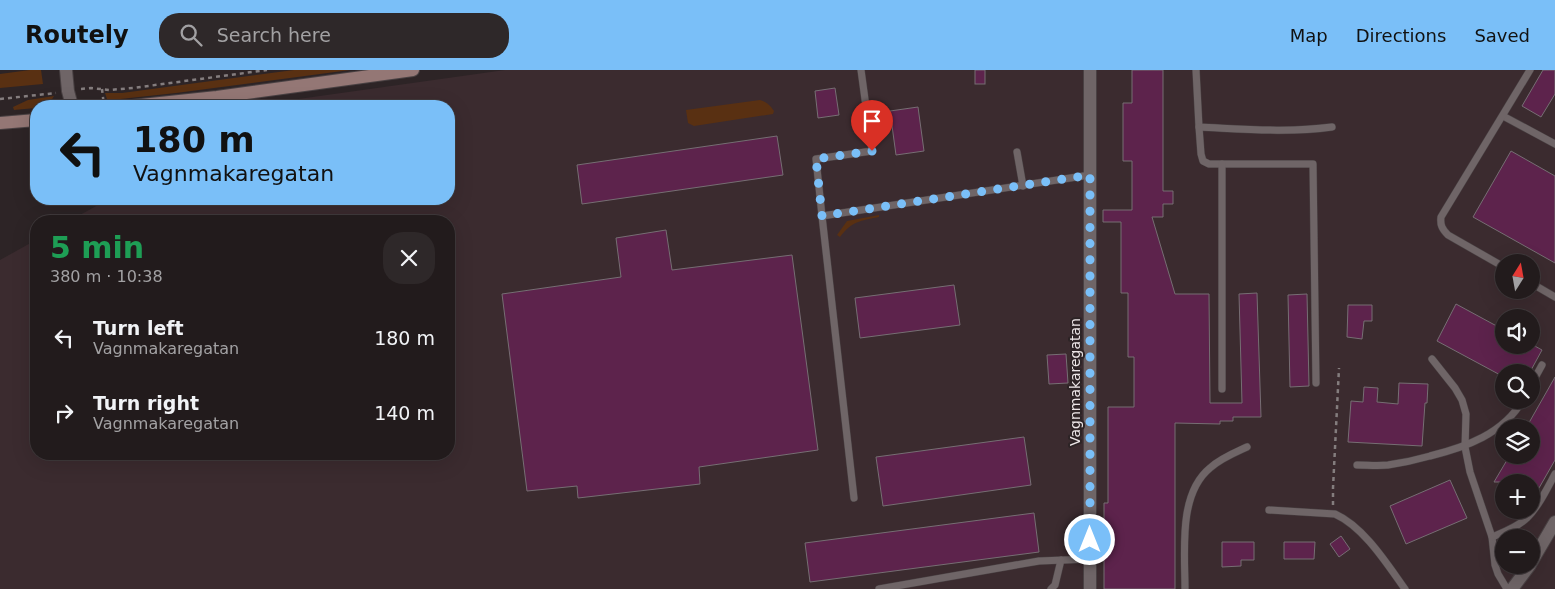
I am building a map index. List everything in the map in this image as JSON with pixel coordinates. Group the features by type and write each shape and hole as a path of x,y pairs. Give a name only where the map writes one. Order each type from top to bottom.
{"street":[{"path":"66,70 70,100"},
{"path":"189,100 413,70"},
{"name":"Vagnmakaregatan","path":"1090,70 1090,589"},
{"path":"0,123 30,120"},
{"path":"1540,547 1555,522"},
{"path":"1512,589 1523,574"}],"lane":[{"path":"854,498 816,159 872,151 861,70"},
{"path":"1196,70 1200,154 1203,161 1209,164 1313,164 1316,383"},
{"path":"1495,262 1448,235 1440,225 1441,217 1530,70"},
{"path":"1503,116 1555,144"},
{"path":"1199,127 1280,131 1332,127"},
{"path":"1017,152 1023,186"},
{"path":"1222,164 1222,389"},
{"path":"822,216 1090,175"},
{"path":"1540,288 1555,297"},
{"path":"1432,359 1462,400 1466,414 1465,447 1470,472 1492,537 1495,565 1507,589"},
{"path":"1540,369 1542,365"},
{"path":"1357,465 1387,465 1465,447 1492,433 1515,409"},
{"path":"1185,589 1186,520 1191,496 1208,469 1221,459 1247,447"},
{"path":"1492,537 1514,528 1527,518 1534,510 1555,474"},
{"path":"1269,510 1335,514 1345,518 1363,535 1405,589"},
{"path":"879,589 1039,561 1090,559"},
{"path":"1051,589 1055,585 1061,560"}],"path":[{"path":"0,99 91,88 133,88 266,70"},
{"path":"102,89 103,100"},
{"path":"1335,514 1333,501 1340,368"}],"shaded area":[{"path":"41,70 43,84 0,88 0,74"},
{"path":"294,70 350,70 111,100 107,99 105,93 122,93"},
{"path":"505,70 1555,70 1555,589 0,589 0,260 30,243 30,460 455,460 455,215 80,215 98,205 455,205 455,100 292,100"},
{"path":"54,96 52,100 30,100 30,108 14,110 13,107 28,100"},
{"path":"760,100 770,105 774,111 773,114 694,126 688,123 686,110"},
{"path":"879,215 879,217 853,225 840,237 837,235 847,221"}],"building":[{"path":"975,70 985,70 985,84 975,84"},
{"path":"1132,70 1163,70 1163,191 1173,191 1173,204 1163,204 1163,217 1152,217 1175,294 1209,294 1210,403 1242,403 1239,294 1257,293 1261,417 1233,417 1233,421 1220,421 1220,424 1175,423 1175,589 1104,589 1104,503 1108,503 1108,407 1134,407 1134,357 1128,357 1128,293 1121,293 1121,222 1103,222 1103,210 1132,210 1132,161 1123,161 1123,103 1132,103"},
{"path":"1543,70 1555,70 1555,94 1541,117 1522,106"},
{"path":"835,88 839,115 818,118 815,91"},
{"path":"918,107 924,151 896,155 890,111"},
{"path":"777,136 783,175 582,204 577,165"},
{"path":"1511,151 1555,176 1555,263 1540,254 1473,217"},
{"path":"666,230 672,270 792,255 818,450 699,467 700,484 578,498 577,486 527,491 502,294 621,277 616,238"},
{"path":"954,285 960,325 860,338 855,298"},
{"path":"1307,294 1309,386 1290,387 1288,295"},
{"path":"1456,304 1495,325 1495,354 1540,354 1534,364 1495,364 1495,372 1437,341"},
{"path":"1348,305 1372,305 1372,321 1364,321 1362,339 1347,337"},
{"path":"1066,354 1068,383 1049,384 1047,355"},
{"path":"1555,377 1555,460 1540,486 1540,474 1499,474 1505,464 1540,464 1540,419 1531,419 1537,409 1540,409 1540,403"},
{"path":"1399,383 1428,384 1422,446 1348,442 1351,401 1363,402 1364,387 1378,388 1377,402 1398,404"},
{"path":"1024,437 1031,485 883,506 876,457"},
{"path":"1450,480 1467,518 1406,544 1390,506"},
{"path":"1034,513 1039,552 810,582 805,543"},
{"path":"1341,536 1350,549 1339,557 1330,544"},
{"path":"1222,542 1254,542 1254,560 1241,560 1241,566 1222,567"},
{"path":"1284,542 1315,542 1314,559 1284,559"}],"route":[{"path":"872,151 816,159 822,216 1090,175 1090,540"}]}
